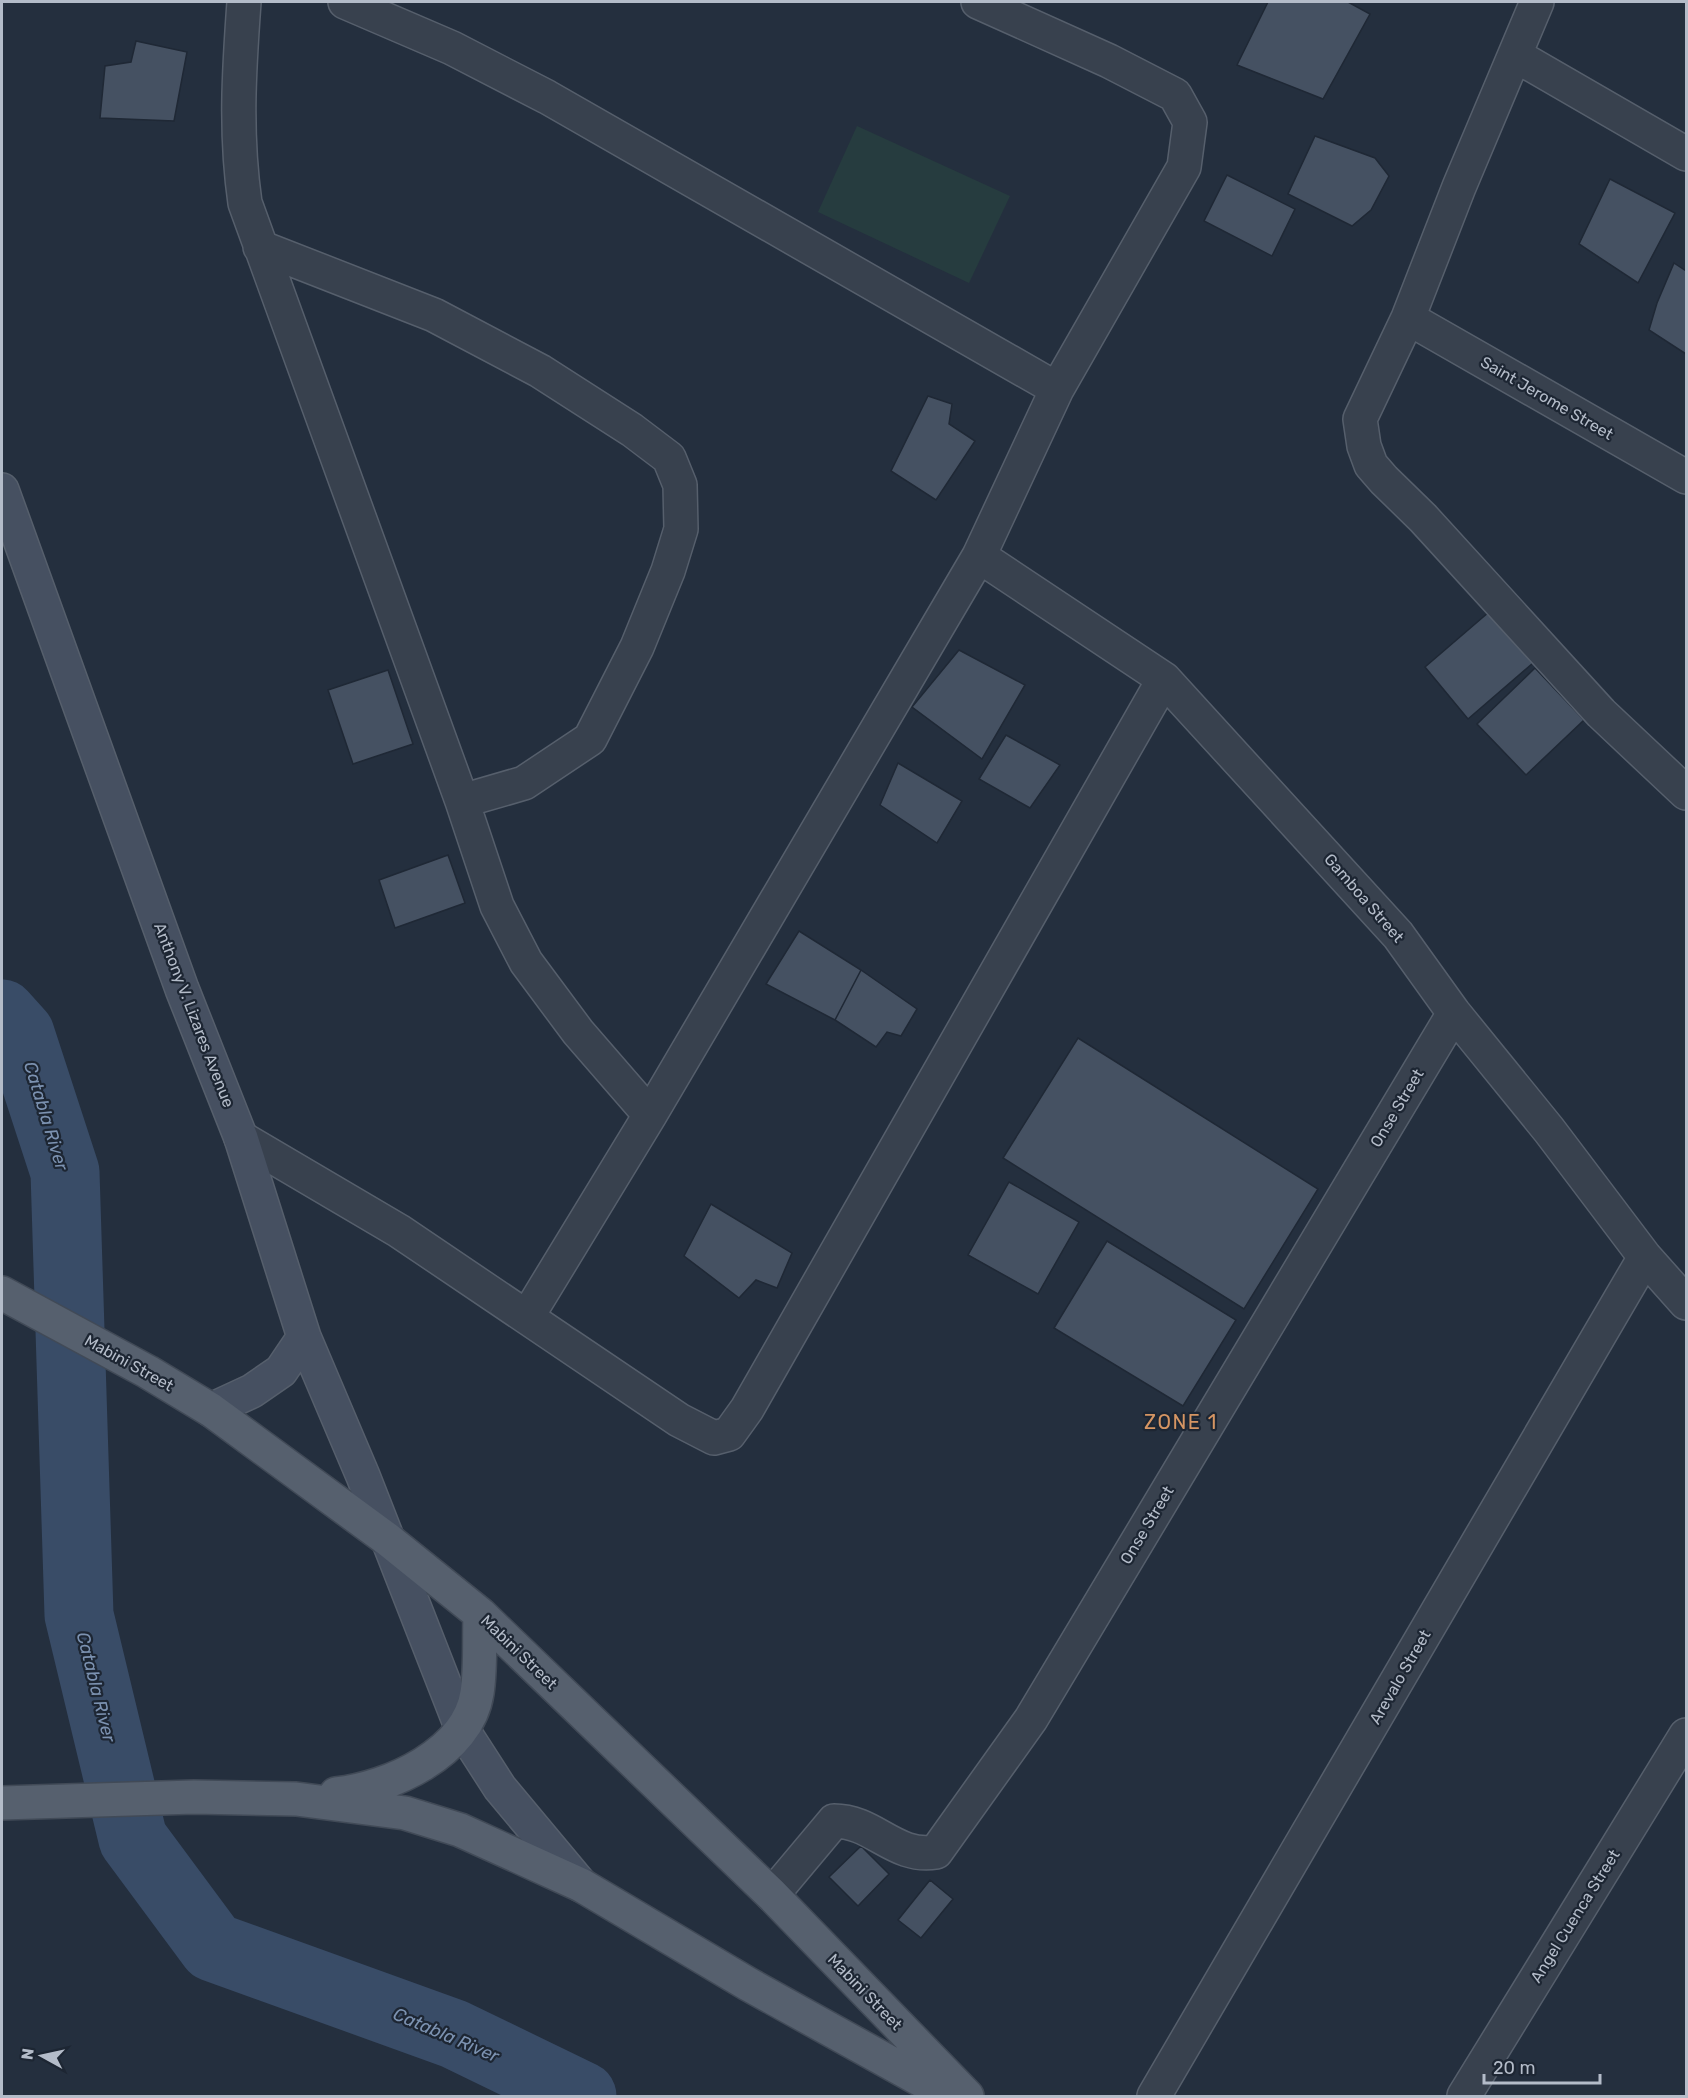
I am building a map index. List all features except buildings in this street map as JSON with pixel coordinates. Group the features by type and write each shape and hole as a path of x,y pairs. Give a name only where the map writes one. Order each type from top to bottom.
{"main road":[{"name":"Anthony V. Lizares Avenue","path":"2,490 182,989 241,1138 304,1337 462,1729 500,1788 581,1884"},
{"name":"Mabini Street","path":"2,1293 148,1372 211,1410 387,1539 480,1614 772,1895 967,2097"},
{"path":"211,1410 252,1391 281,1371 304,1337"},
{"path":"296,1799 358,1791 391,1782 427,1762 462,1729 477,1694 480,1614"},
{"path":"2,1803 194,1797 296,1799 405,1813 449,1827 581,1884 748,1984 950,2097"}],"street":[{"path":"244,2 237,104 238,157 245,202 462,801 497,906 526,962 578,1032 650,1115"},
{"path":"345,2 452,48 547,97 1057,388"},
{"path":"526,1317 650,1115 979,556 1057,388 1184,167 1190,122 1175,95 1109,61 978,2"},
{"path":"1537,2 1458,187 1408,318 1360,419 1364,446 1371,465 1601,713 1686,793"},
{"path":"1515,55 1686,154"},
{"path":"260,247 434,315 540,371 633,430 669,458 680,484 681,529 668,571 638,647 590,739 524,783 462,801"},
{"name":"Saint Jerome Street","path":"1408,318 1686,477"},
{"name":"Gamboa Street","path":"979,556 1164,679 1398,935 1454,1013 1549,1130 1645,1257 1686,1303"},
{"path":"241,1138 399,1231 705,1435 714,1438 723,1437 736,1427 1164,679"},
{"name":"Onse Street","path":"772,1895 834,1821 859,1824 906,1851 936,1852 1031,1719 1454,1013"},
{"name":"Arevalo Street","path":"1154,2097 1645,1257"},
{"name":"Angel Cuenca Street","path":"1464,2097 1686,1735"}],"green space":[{"path":"857,126 1010,196 969,283 818,212"}],"waterway":[{"name":"Catabla River","path":"2,1014 20,1034 65,1172 79,1615 133,1839 213,1947 454,2034 582,2096"}],"district":[{"name":"ZONE 1","path":"1181,1422"}]}
